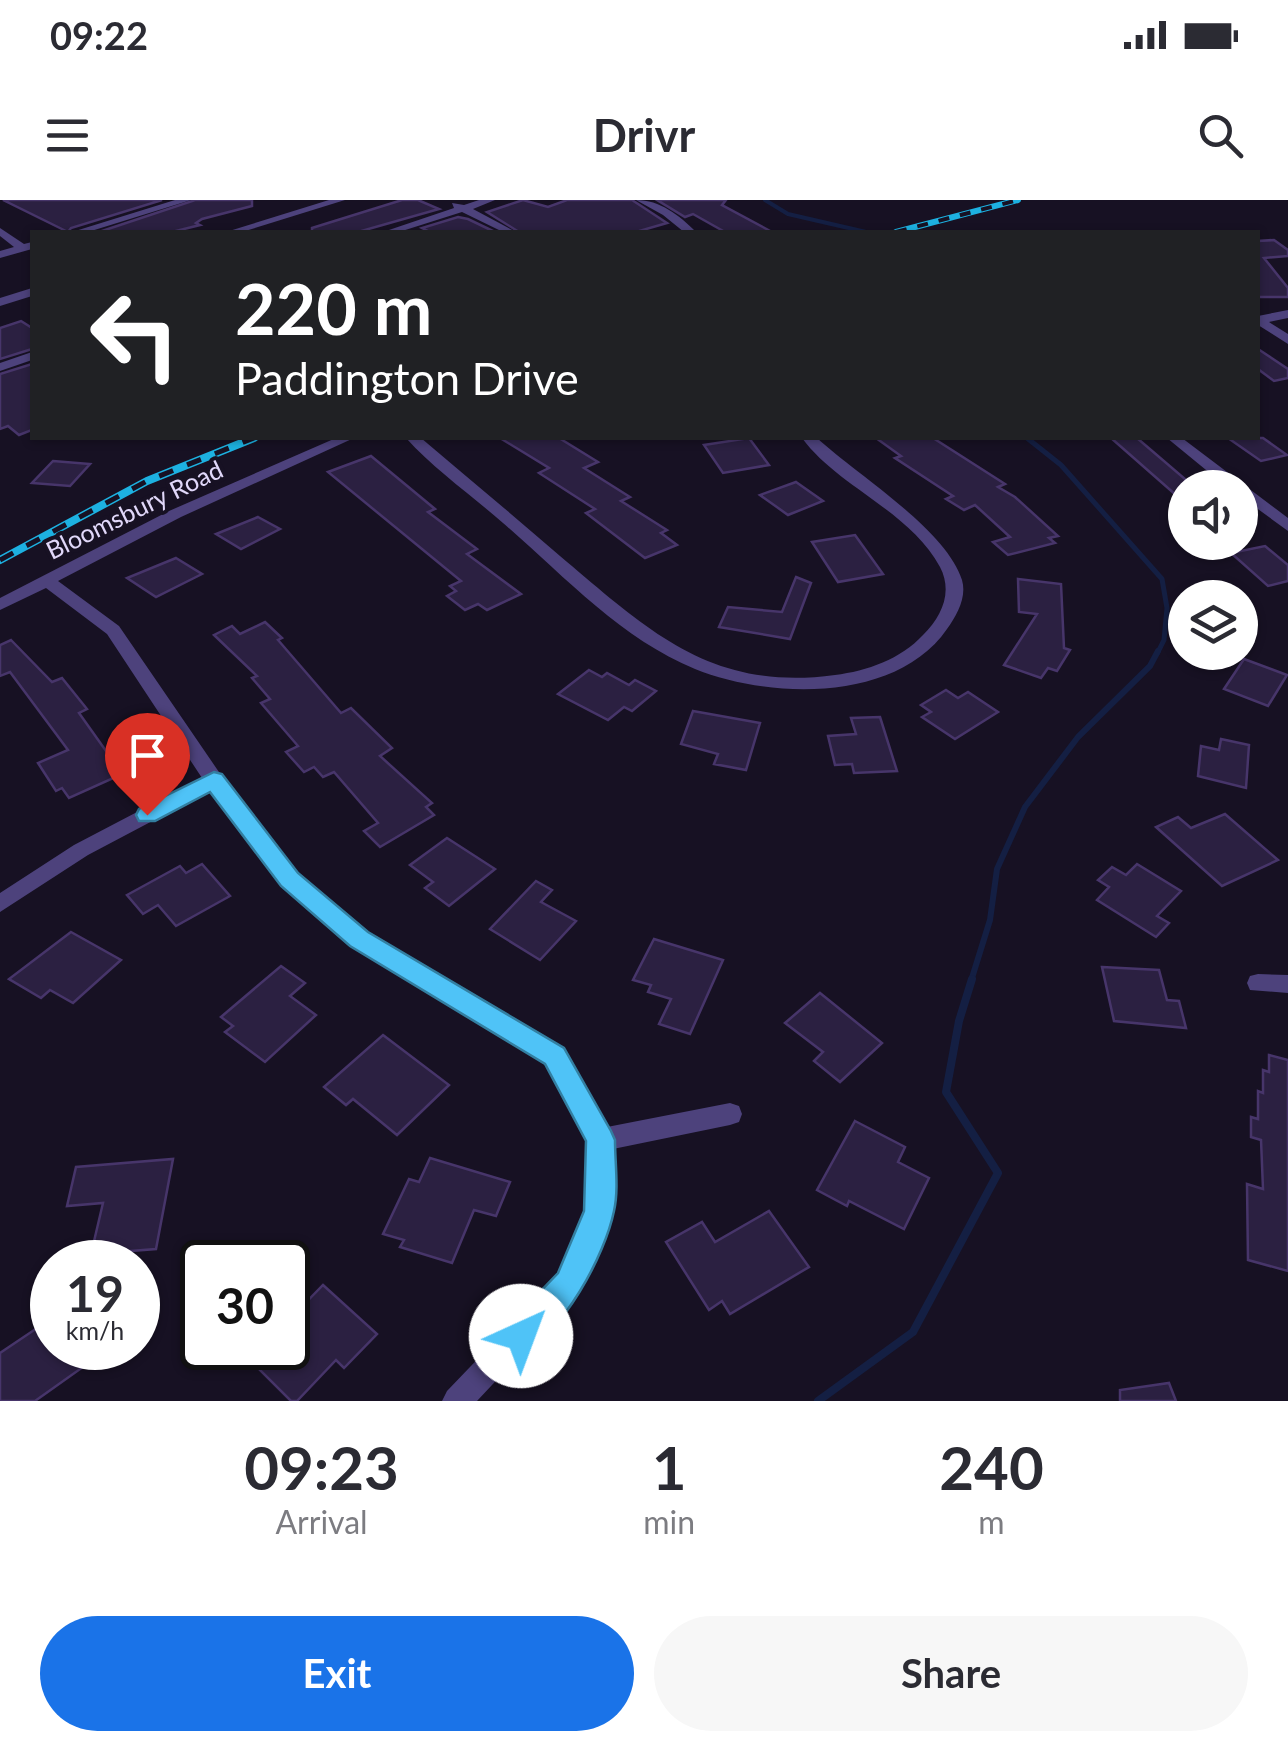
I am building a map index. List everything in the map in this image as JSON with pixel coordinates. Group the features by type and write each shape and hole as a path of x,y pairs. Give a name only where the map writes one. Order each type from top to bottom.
{"street":[{"path":"85,230 186,200"},
{"path":"239,230 340,200"},
{"path":"445,200 507,230"},
{"path":"395,230 490,200"},
{"path":"641,200 667,213 688,230"},
{"path":"0,231 27,246"},
{"path":"0,255 27,246"},
{"path":"0,302 30,293"},
{"path":"1260,320 1288,314"},
{"path":"1260,321 1288,340"},
{"path":"0,367 30,357"},
{"name":"Bloomsbury Road","path":"0,604 175,514 342,440"},
{"path":"416,440 642,635 670,653 743,679 822,682 864,676 899,662 930,641 951,612 954,580 928,539 811,440"},
{"path":"1177,440 1216,470"},
{"path":"1258,502 1288,526"},
{"path":"1264,507 1288,502"},
{"path":"46,580 113,630 214,780 290,880 359,939 554,1056 601,1140 599,1211 570,1283 457,1401"},
{"path":"0,904 81,850 214,780"},
{"path":"1258,983 1288,984"},
{"path":"601,1140 730,1114"}],"building":[{"path":"3,200 162,200 70,230"},
{"path":"195,200 252,200 252,206 202,219 196,223 200,225 180,230 105,230"},
{"path":"402,200 418,200 439,209 365,230 312,228"},
{"path":"523,200 548,207 567,200 632,200 667,223 643,230 516,230 487,212"},
{"path":"657,200 726,200 722,205 768,230 721,230 693,214 685,217"},
{"path":"458,217 491,230 426,230 422,228"},
{"path":"1274,240 1288,250 1288,256 1264,258 1288,288 1288,297 1260,297 1260,241"},
{"path":"21,321 30,327 30,350 0,359 0,328"},
{"path":"1260,350 1288,369 1288,378 1274,381 1260,370"},
{"path":"30,365 30,431 19,435 8,426 0,429 0,374"},
{"path":"1263,438 1287,455 1261,461 1231,440"},
{"path":"503,440 562,440 598,462 584,468 630,497 621,501 667,530 661,533 677,545 645,558 586,513 595,509 539,473 549,468"},
{"path":"750,440 769,465 723,473 704,445"},
{"path":"879,440 936,440 1005,484 998,487 1015,497 1058,536 1049,538 1055,543 1008,555 993,542 1010,537 975,505 964,510 946,499 953,496 895,458 901,456"},
{"path":"1113,440 1139,440 1174,470 1168,470 1168,488"},
{"path":"371,456 435,509 428,512 477,549 467,554 521,594 487,610 478,604 465,610 447,596 456,591 450,586 461,581 328,472"},
{"path":"53,461 90,464 70,486 32,483"},
{"path":"796,482 823,501 788,515 760,495"},
{"path":"258,517 280,529 241,549 216,534"},
{"path":"855,535 883,574 838,582 812,542"},
{"path":"1265,546 1288,565 1288,581 1268,586 1239,560 1258,560 1258,547"},
{"path":"176,558 202,574 156,597 127,578"},
{"path":"796,577 811,583 790,639 719,627 728,607 782,612"},
{"path":"1018,579 1061,584 1064,648 1070,650 1057,671 1048,668 1041,678 1004,665 1037,614 1019,612"},
{"path":"265,622 341,713 351,708 392,748 380,756 432,803 426,807 434,815 380,847 364,831 378,823 334,772 323,777 314,767 304,772 286,752 298,746 261,703 270,699 252,678 257,676 214,635 232,626 240,634"},
{"path":"11,640 52,682 62,678 87,709 79,713 111,758 127,752 138,767 69,798 62,788 56,791 38,763 68,750 10,672 0,676 0,645"},
{"path":"1258,664 1287,675 1268,706 1224,689 1237,670 1258,670"},
{"path":"589,670 602,677 607,673 629,685 635,680 656,691 632,711 624,707 608,720 558,694"},
{"path":"946,690 958,698 968,692 998,712 955,739 922,717 931,712 921,705"},
{"path":"693,711 760,723 746,770 714,764 718,754 681,744"},
{"path":"880,717 897,771 854,773 852,764 835,765 828,736 856,734 851,718"},
{"path":"1221,739 1249,745 1246,788 1198,776 1201,746 1219,750"},
{"path":"1225,814 1278,860 1222,886 1156,827 1178,817 1191,828"},
{"path":"447,838 495,869 449,906 425,888 433,882 410,865"},
{"path":"202,864 230,896 176,926 158,905 143,914 127,895 180,866 186,873"},
{"path":"1137,864 1181,891 1157,916 1169,923 1156,937 1097,900 1109,887 1098,880 1112,867 1126,875"},
{"path":"536,881 552,890 541,902 576,921 540,960 490,929"},
{"path":"71,932 121,960 73,1003 50,990 41,998 9,979"},
{"path":"654,939 723,960 690,1034 659,1024 671,999 648,992 651,985 633,980"},
{"path":"281,966 305,983 290,996 316,1015 265,1062 225,1032 233,1026 221,1017"},
{"path":"1102,967 1159,970 1167,1000 1179,1001 1186,1028 1114,1021"},
{"path":"820,993 882,1043 840,1082 814,1061 823,1052 785,1023"},
{"path":"383,1035 449,1085 397,1135 353,1099 346,1105 324,1087"},
{"path":"1269,1055 1288,1060 1288,1271 1248,1260 1247,1184 1263,1189 1261,1140 1251,1137 1251,1117 1258,1119 1258,1091 1263,1093 1263,1070 1269,1072"},
{"path":"855,1121 905,1147 898,1162 929,1178 904,1229 849,1201 847,1206 817,1190"},
{"path":"430,1158 510,1182 496,1216 474,1210 452,1263 400,1247 404,1240 383,1234 409,1179 419,1182"},
{"path":"173,1159 158,1240 94,1240 103,1203 67,1206 76,1167"},
{"path":"769,1211 809,1267 730,1314 722,1301 709,1310 666,1242 702,1222 715,1242"},
{"path":"323,1285 377,1334 344,1368 336,1360 297,1401 291,1401 260,1370 310,1370 310,1298"},
{"path":"30,1333 30,1370 79,1370 35,1401 0,1401 0,1353"},
{"path":"1169,1383 1176,1401 1120,1401 1120,1390"}],"waterway":[{"path":"765,200 788,214 857,230"},
{"path":"1030,440 1061,465 1162,579 1167,608 1164,640 1157,654"},
{"path":"971,981 990,920 997,869 1025,807 1078,737 1150,666 1158,651"},
{"path":"818,1401 913,1332 998,1173 946,1092 959,1021 972,979"}],"railway":[{"path":"904,230 1018,200"},
{"path":"0,560 147,481 249,440"}],"route":[{"path":"147,815 214,780 290,880 359,939 554,1056 601,1140 599,1211 570,1283 521,1336"}]}
